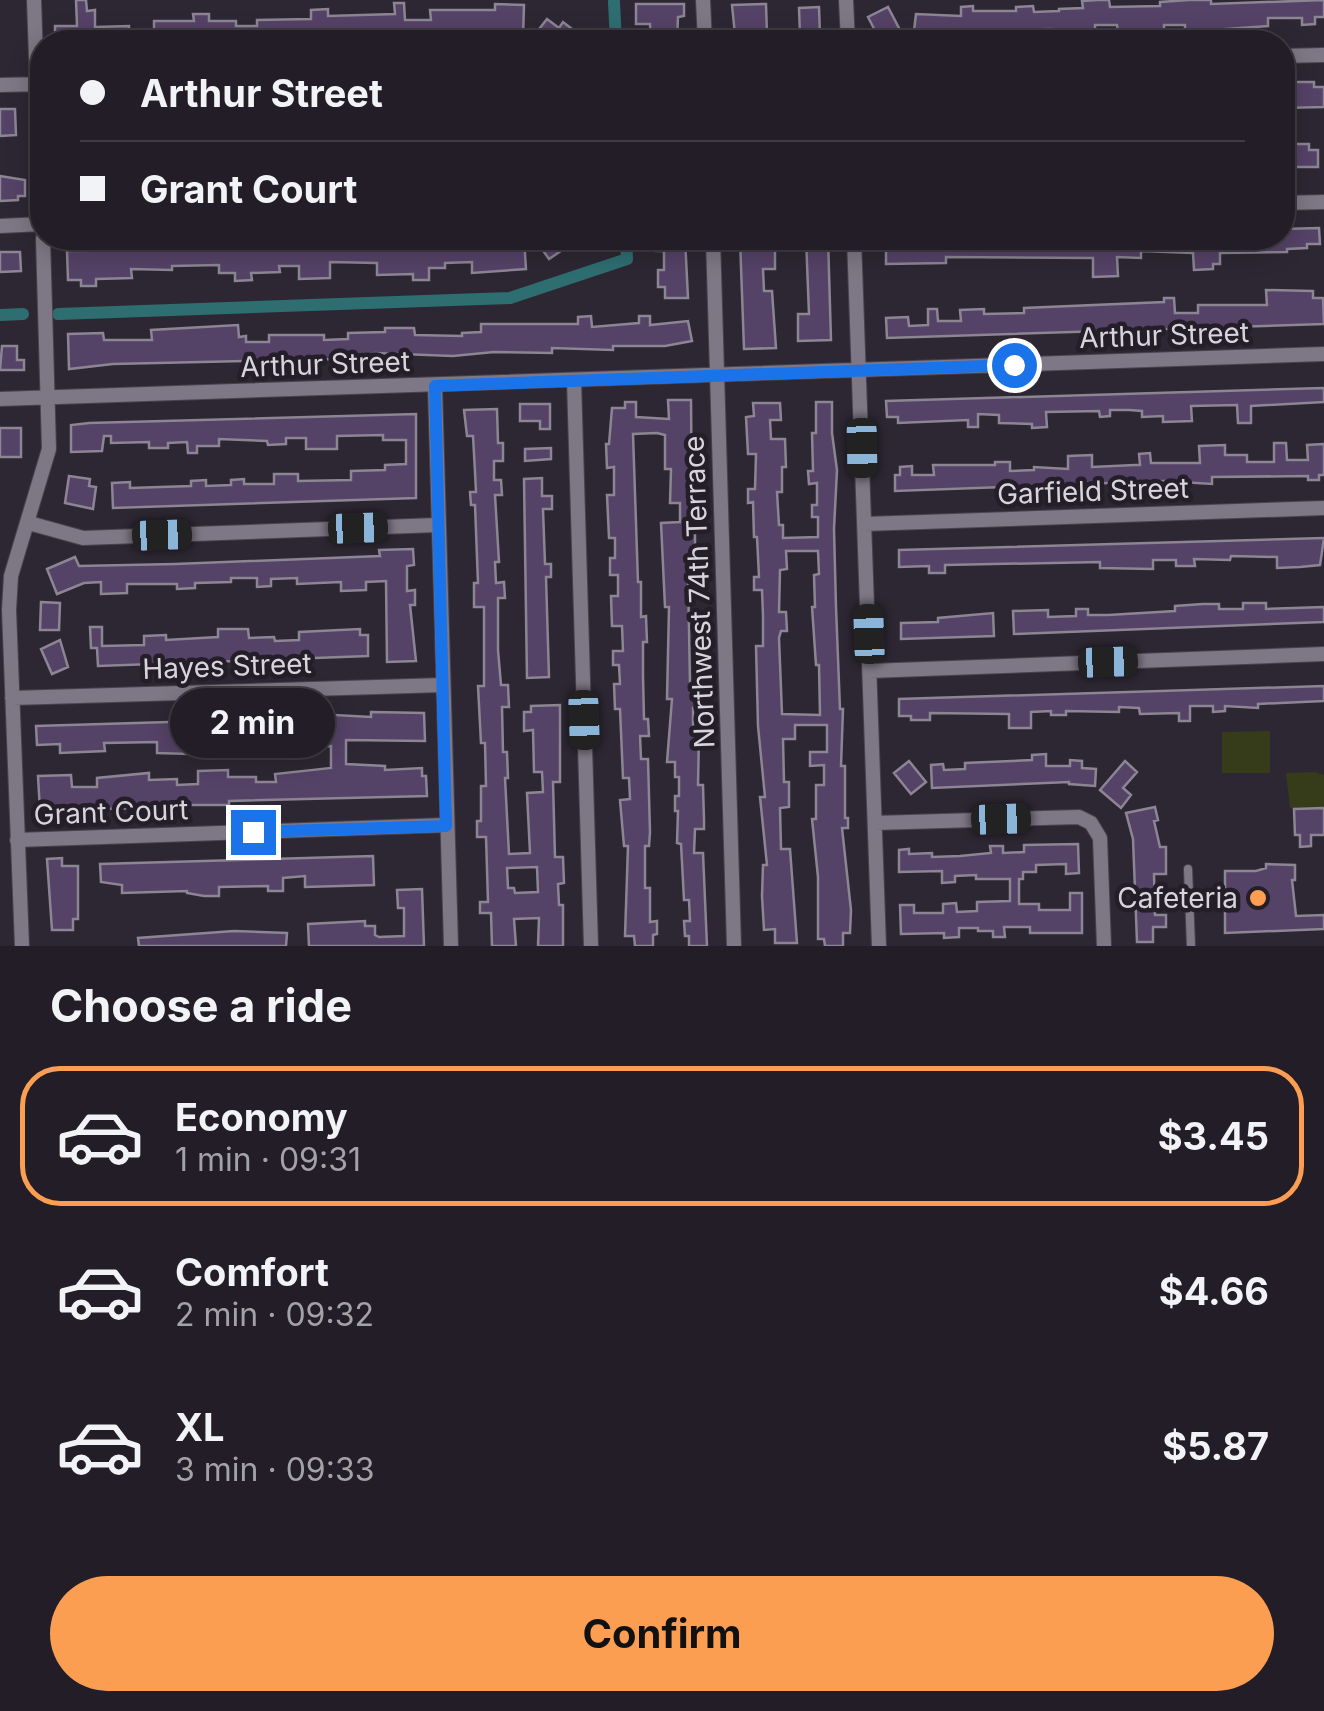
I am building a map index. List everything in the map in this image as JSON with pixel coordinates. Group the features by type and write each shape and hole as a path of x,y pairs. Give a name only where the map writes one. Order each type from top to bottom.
{"street":[{"path":"34,0 36,30"},
{"path":"703,0 704,30"},
{"path":"846,0 847,30"},
{"path":"1295,56 1324,55"},
{"path":"0,86 30,84"},
{"path":"1295,203 1324,202"},
{"path":"0,226 30,227"},
{"path":"22,946 9,610 12,576 49,448 43,250"},
{"name":"Northwest 74th Terrace","path":"713,250 734,946"},
{"path":"854,250 879,946"},
{"name":"Arthur Street","path":"0,400 1324,354"},
{"path":"574,380 591,946"},
{"path":"435,386 450,946"},
{"name":"Garfield Street","path":"864,524 1324,508"},
{"path":"29,523 83,538 437,525"},
{"path":"870,671 1324,654"},
{"name":"Hayes Street","path":"12,698 443,684"},
{"path":"875,823 1079,817 1091,824 1100,838 1104,946"},
{"name":"Grant Court","path":"17,840 446,826"}],"lane":[{"path":"1188,869 1191,946"}],"green space":[{"path":"1270,731 1270,773 1222,773 1222,732"},
{"path":"1286,773 1324,775 1324,807 1290,808"}],"building":[{"path":"76,0 86,0 87,11 95,10 95,27 129,26 129,30 55,30 55,26 77,26"},
{"path":"1109,0 1110,7 1160,6 1160,2 1189,0 1211,0 1211,4 1324,0 1324,17 1315,17 1315,24 1302,25 1302,18 1268,18 1268,26 1212,30 1164,25 1164,30 1118,30 1117,25 1095,25 1095,30 914,30 916,14 961,16 961,7 973,6 973,11 1016,11 1016,7 1033,6 1034,12 1059,11 1083,8 1082,1"},
{"path":"394,3 404,3 405,20 431,20 430,10 495,10 495,4 524,5 523,30 154,30 154,21 194,21 193,14 209,14 209,21 257,26 257,20 311,19 311,10 328,9 328,16 395,14"},
{"path":"636,4 684,4 677,30 650,30 650,24 636,24"},
{"path":"766,4 767,30 734,30 732,5"},
{"path":"819,7 820,30 800,30 799,8"},
{"path":"888,7 900,30 875,30 868,17"},
{"path":"547,19 559,28 563,22 573,30 538,30"},
{"path":"1295,82 1314,82 1314,87 1324,87 1324,107 1295,108"},
{"path":"0,109 15,109 16,135 0,136"},
{"path":"1295,144 1309,144 1309,150 1318,150 1318,167 1295,167"},
{"path":"0,176 25,180 25,196 0,201"},
{"path":"1319,228 1320,244 1295,249 1295,229"},
{"path":"525,250 526,269 472,273 472,262 445,263 445,268 429,268 429,280 413,280 413,274 377,275 377,263 330,262 330,278 299,279 299,266 279,266 280,272 251,273 252,280 235,281 235,273 219,273 219,265 172,266 172,270 131,269 132,278 96,279 96,286 81,286 81,280 68,280 67,251"},
{"path":"543,250 562,250 549,259"},
{"path":"686,250 688,298 665,298 665,287 658,287 658,270 664,270 664,251 656,251"},
{"path":"740,250 775,250 775,269 763,269 764,291 772,291 776,348 744,349"},
{"path":"806,250 828,250 831,340 798,341 798,314 809,314"},
{"path":"886,250 1287,250 1220,253 1220,264 1213,264 1213,269 1194,270 1193,253 1141,251 1141,258 1117,257 1118,276 1093,277 1093,258 946,257 946,263 886,264"},
{"path":"0,252 20,252 21,271 0,272"},
{"path":"1266,290 1313,291 1313,298 1323,298 1324,324 887,338 886,318 908,317 909,326 928,325 928,309 937,309 938,321 961,321 960,310 1024,313 1024,308 1164,302 1164,298 1174,298 1175,313 1198,313 1198,305 1267,305"},
{"path":"591,316 592,327 639,323 639,316 650,316 650,325 688,321 692,341 665,346 613,346 613,350 552,348 552,353 375,353 337,359 113,364 69,369 68,334 103,333 104,340 152,340 151,330 238,325 239,337 246,336 246,342 269,342 269,335 348,339 348,333 385,332 385,328 414,328 415,335 462,336 481,332 481,324 578,324 578,317"},
{"path":"2,346 17,346 17,360 24,360 24,370 0,370"},
{"path":"1324,388 1324,402 1251,406 1251,423 1238,423 1237,405 1191,406 1192,421 1163,422 1163,416 1142,417 1142,411 1110,410 1110,416 1100,417 1099,411 1046,412 1047,427 1032,428 1032,424 999,423 999,415 978,414 978,427 968,427 968,420 898,423 898,417 887,417 886,401"},
{"path":"668,400 691,400 695,556 689,556 688,572 690,684 691,695 697,695 693,735 699,735 698,785 703,785 704,820 704,829 695,829 694,853 703,853 707,946 689,946 689,936 685,936 684,921 690,921 689,900 684,900 681,844 677,843 675,796 679,796 679,777 675,777 675,762 667,762 672,699 667,699 669,607 665,607 661,523 680,522 680,503 670,503 671,469 665,469 665,435 657,433 633,434 638,582 647,642 643,642 643,676 644,719 648,719 649,736 640,736 641,759 648,759 650,832 649,846 645,846 645,888 650,888 650,922 657,921 657,934 653,935 653,946 635,946 634,936 625,936 628,846 624,846 620,800 630,799 629,778 623,778 620,709 615,709 614,684 620,684 613,651 623,651 622,626 612,626 611,596 618,596 618,575 610,575 615,538 609,538 607,495 614,495 614,467 607,468 606,444 612,408 625,408 625,402 636,402 636,417 669,419"},
{"path":"816,402 832,402 837,470 836,607 843,709 841,766 845,766 848,818 848,828 842,828 851,910 850,933 843,933 843,946 825,946 824,939 818,939 818,877 812,819 816,819 816,785 824,785 824,765 810,766 810,752 827,752 827,725 795,725 795,739 783,739 789,807 780,808 781,849 790,849 797,943 775,943 775,929 764,930 762,896 763,865 767,865 760,797 765,797 756,646 763,646 763,616 762,590 754,590 754,577 759,577 757,537 753,502 748,503 748,489 755,489 756,454 748,454 746,417 754,416 753,403 780,403 781,420 770,420 771,439 785,439 786,467 782,467 782,492 777,492 783,538 818,537 818,517 812,517 812,505 817,505 817,483 809,484 808,471 813,471 812,433 816,433","holes":["786,551 818,551 819,574 814,575 812,607 820,715 782,714 779,638 781,631 787,631 786,612 779,612 780,570 787,569"]},
{"path":"520,404 550,404 550,429 540,429 540,421 520,421"},
{"path":"497,409 498,443 503,443 503,461 494,461 494,480 501,480 502,495 495,495 499,562 495,562 496,583 504,582 505,598 498,598 498,650 501,685 508,685 509,707 502,707 509,854 530,853 527,793 543,792 542,772 534,772 533,730 524,731 524,712 531,712 531,706 560,705 560,782 553,782 555,857 563,857 564,883 558,884 559,905 563,905 563,946 538,946 539,918 514,919 516,946 492,946 491,913 480,913 480,902 488,902 486,837 477,837 481,786 486,786 478,686 484,686 484,607 474,607 474,583 478,583 475,505 471,505 470,492 476,492 475,472 473,436 467,436 464,410","holes":["537,867 538,892 515,893 514,888 508,888 507,868"]},
{"path":"416,414 416,498 113,508 112,483 130,482 130,488 191,486 191,481 206,480 206,486 231,485 231,480 244,479 244,484 274,484 274,474 298,474 298,481 351,480 351,471 385,470 385,465 406,464 406,440 383,440 383,435 337,436 337,449 306,449 306,438 286,438 286,444 268,445 267,441 219,439 219,446 197,446 197,453 188,453 187,442 149,448 149,442 111,443 111,436 104,436 102,451 71,452 71,425 89,423"},
{"path":"0,428 21,428 21,457 0,457"},
{"path":"1274,443 1286,443 1287,460 1308,460 1307,445 1324,444 1324,475 1319,475 1319,480 1308,480 1308,476 1212,477 1212,484 1164,481 895,491 895,475 900,475 900,467 912,466 912,475 934,475 933,465 995,462 1010,462 1010,471 1034,467 1068,469 1068,456 1092,455 1092,467 1140,465 1139,454 1150,453 1151,463 1200,463 1199,446 1225,445 1225,455 1247,455 1247,462 1274,462"},
{"path":"551,448 551,459 525,461 525,449"},
{"path":"69,476 90,479 89,486 96,487 93,509 65,503"},
{"path":"542,478 542,496 552,496 552,509 543,509 545,564 551,564 551,577 546,577 549,677 527,678 524,479"},
{"path":"1324,538 1320,565 1300,567 1277,568 1277,557 1231,556 1230,560 1194,559 1195,566 1176,566 1176,560 1153,560 1153,569 1100,568 1100,562 945,565 945,573 929,573 929,566 899,567 899,550"},
{"path":"413,549 414,565 407,566 407,591 415,590 415,605 410,605 416,661 387,662 386,581 366,582 366,590 341,591 341,582 297,584 297,578 271,579 271,586 257,587 257,578 231,578 231,582 195,583 195,588 127,584 127,593 101,594 101,582 84,583 57,594 47,569 75,557 79,566 175,564 380,556 379,550"},
{"path":"41,602 60,603 59,630 40,630"},
{"path":"1243,603 1266,603 1266,609 1324,607 1324,622 1014,634 1013,611 1048,610 1048,617 1076,616 1076,609 1088,609 1088,615 1108,615 1175,611 1175,606 1203,604 1243,609"},
{"path":"993,613 994,636 901,639 901,623 938,622 938,618"},
{"path":"90,627 102,627 102,646 144,645 144,636 166,635 166,640 218,637 218,629 248,629 249,638 274,637 275,641 299,640 299,632 360,629 360,635 368,635 368,656 98,666 97,648 91,648"},
{"path":"60,640 68,667 52,674 41,649"},
{"path":"1324,686 1324,701 1258,704 1258,708 1225,706 1225,711 1213,712 1213,706 1190,706 1190,721 1179,721 1179,713 1140,714 1139,708 1119,707 1119,712 1031,712 1031,728 1009,728 1009,714 930,713 930,720 899,716 899,699"},
{"path":"371,712 424,713 425,741 346,740 346,764 385,766 385,770 422,768 427,796 40,811 38,776 71,775 72,787 97,787 97,778 149,773 149,780 177,779 177,785 198,784 198,771 228,770 228,777 276,782 275,774 331,768 331,746 291,751 291,744 280,744 280,738 273,737 251,738 251,746 237,747 237,740 213,740 213,745 189,746 189,754 157,753 157,742 104,743 105,751 60,753 60,744 37,745 36,726 315,714 371,717"},
{"path":"1046,754 1046,766 1070,766 1070,760 1082,761 1082,768 1096,769 1095,786 1069,782 932,788 931,765 943,764 944,770 965,769 965,763 1032,760 1032,755"},
{"path":"909,761 926,782 911,794 894,773"},
{"path":"1125,761 1137,772 1123,788 1131,795 1121,808 1100,790"},
{"path":"1155,807 1160,847 1166,847 1166,874 1154,874 1155,915 1166,915 1166,927 1153,927 1153,942 1137,942 1133,839 1126,813"},
{"path":"1324,808 1324,835 1311,835 1311,846 1300,847 1300,835 1295,835 1294,809"},
{"path":"1078,844 1079,873 1066,874 1066,864 1036,865 1036,872 1023,872 1023,879 1019,879 1019,904 1039,904 1039,910 1070,910 1070,893 1082,893 1082,933 1030,933 1030,927 1004,927 1005,937 993,937 993,931 978,928 959,928 959,937 944,938 944,933 901,934 900,905 914,905 914,913 943,913 943,904 956,903 957,912 977,911 977,902 1010,901 1010,879 955,876 955,882 942,883 942,871 899,872 899,850 909,849 909,854 932,853 932,857 991,853 990,846 1003,846 1003,853 1024,852 1024,845"},
{"path":"373,856 374,885 305,887 305,876 283,878 283,891 268,891 268,886 219,887 219,896 204,896 187,891 122,893 122,885 101,882 100,864"},
{"path":"62,858 62,866 78,866 78,919 73,919 73,930 52,930 47,859"},
{"name":"Cafeteria","path":"1266,864 1295,865 1292,880 1296,916 1324,915 1324,929 1225,933 1225,871 1256,871 1266,868"},
{"path":"422,889 424,946 309,946 308,924 365,921 365,926 375,926 375,935 379,937 404,936 404,908 398,908 397,890"},
{"path":"234,931 287,933 286,946 139,946 138,938"}],"waterway":[{"path":"614,2 615,30"},
{"path":"58,314 510,298 627,259 627,250"},
{"path":"0,315 23,314"}],"place":[{"name":"Cafeteria","path":"1258,898"}],"route":[{"path":"253,832 446,826 435,386 1014,365"}]}
